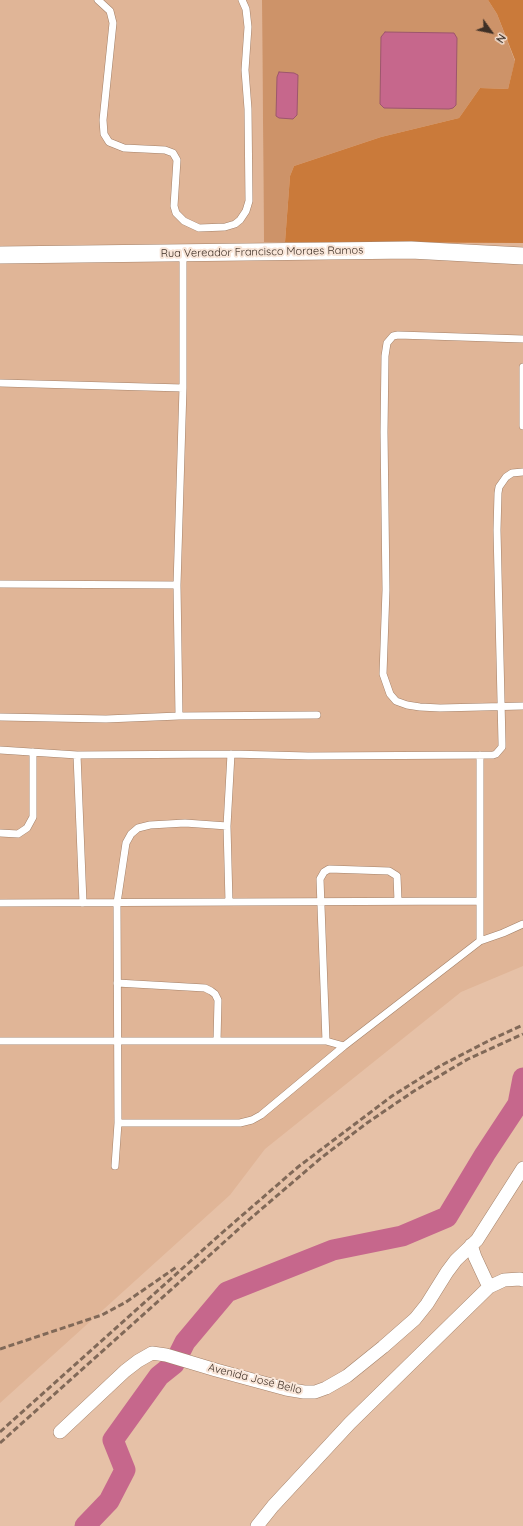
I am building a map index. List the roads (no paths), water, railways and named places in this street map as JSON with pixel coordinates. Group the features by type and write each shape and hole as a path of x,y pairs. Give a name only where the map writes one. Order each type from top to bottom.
{"street":[{"name":"Rua Vereador Francisco Moraes Ramos","path":"0,255 183,254 280,250 411,250 523,256"},
{"name":"Avenida José Bello","path":"60,1432 125,1371 152,1353 187,1360 216,1370 286,1389 315,1392 326,1388 347,1376 406,1327 427,1304 447,1272 484,1229 523,1168"},
{"path":"471,1245 489,1288"},
{"path":"257,1526 273,1506 350,1423 489,1288 504,1280 523,1280"}],"lane":[{"path":"98,0 110,12 113,22 103,120 104,134 109,142 124,148 165,150 173,153 177,160 174,206 176,213 184,222 199,228 225,227 235,224 240,220 246,211 249,201 246,70 248,27 246,9 242,0"},
{"path":"179,716 177,585 183,388 183,254"},
{"path":"523,339 398,335 393,336 389,340 386,347 384,440 386,590 383,674 390,694 396,701 407,705 440,708 523,706"},
{"path":"523,367 523,426"},
{"path":"0,383 183,388"},
{"path":"0,750 77,755 493,755 502,747 497,530 498,493 499,487 506,477 512,473 523,472"},
{"path":"0,584 177,585"},
{"path":"0,717 106,719 179,716 318,715"},
{"path":"0,833 18,834 27,828 33,817 32,752"},
{"path":"229,902 227,826 230,754"},
{"path":"77,755 83,903"},
{"path":"480,755 480,941"},
{"path":"115,1166 118,1123 118,903 126,844 131,834 138,828 159,824 185,823 227,826"},
{"path":"326,1041 320,879 324,872 329,869 389,871 397,876 398,901"},
{"path":"0,903 480,901"},
{"path":"118,1123 240,1123 252,1120 344,1046 480,941 523,924"},
{"path":"117,983 205,988 211,991 215,994 218,1000 217,1041"},
{"path":"0,1041 326,1041 344,1046"}],"waterway":[{"path":"85,1526 109,1501 125,1470 113,1440 159,1376 174,1364 185,1342 227,1292 333,1250 402,1236 447,1217 485,1154 518,1104 523,1078"}],"railway":[{"path":"0,1432 223,1232 298,1167 392,1096 440,1066 523,1025"},
{"path":"0,1443 251,1218 321,1158 367,1123 414,1091 468,1059 523,1034"},
{"path":"0,1349 102,1315 126,1302 178,1266"}]}
